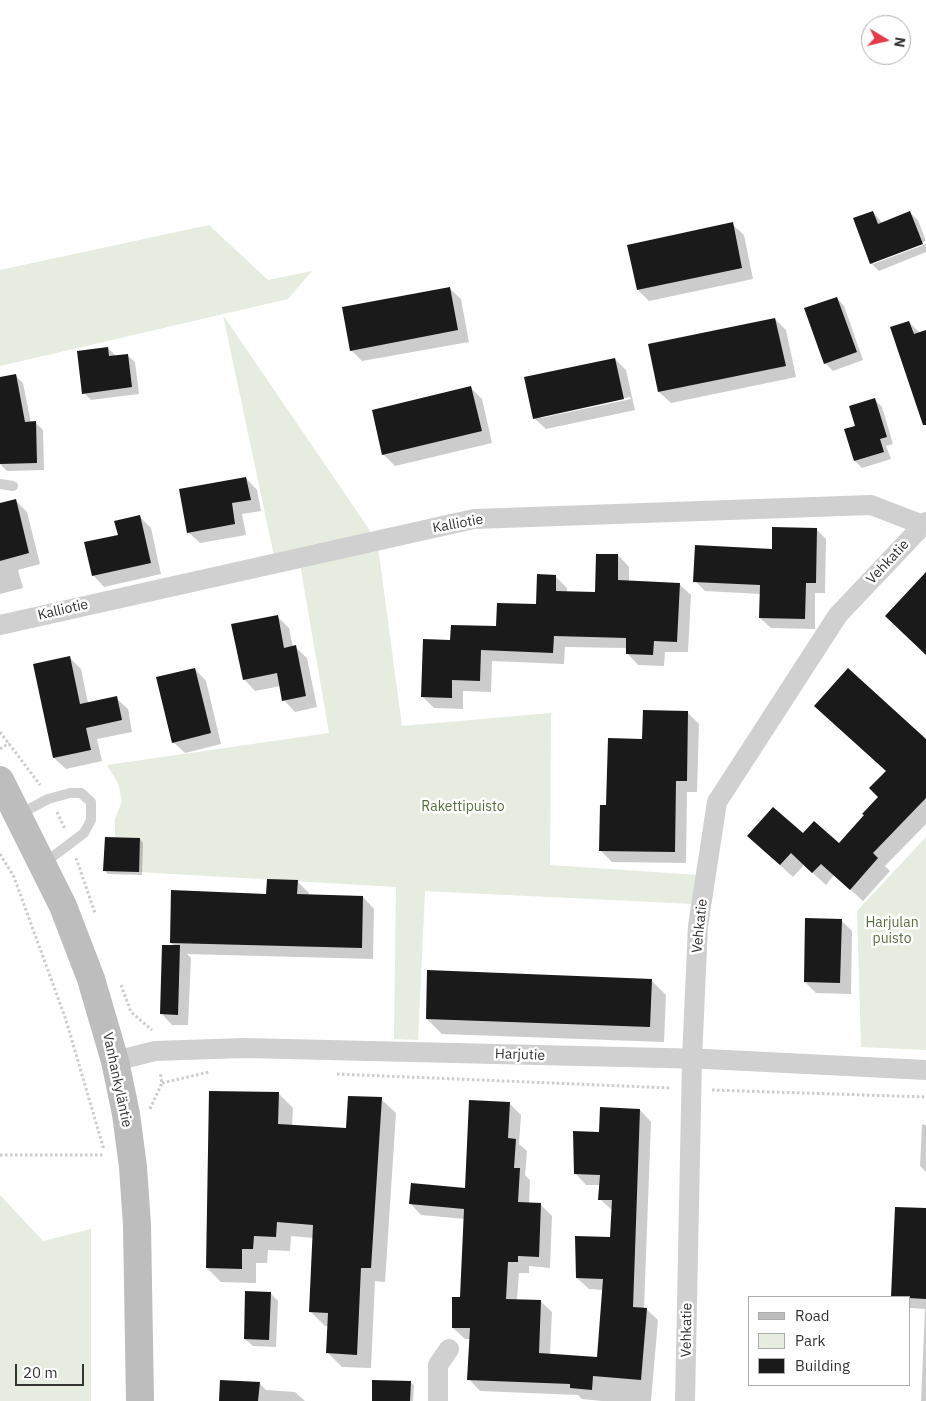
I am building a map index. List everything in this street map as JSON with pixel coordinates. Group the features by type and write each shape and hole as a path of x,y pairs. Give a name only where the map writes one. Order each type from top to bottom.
{"street":[{"name":"Kalliotie","path":"0,625 474,519 871,505 924,524"},
{"name":"Vehkatie","path":"685,1401 692,1059 698,926 717,802 838,615 924,524"},
{"name":"Vanhankyläntie","path":"7,802 63,906 91,979 115,1061 126,1114 136,1206 140,1401"},
{"name":"Harjutie","path":"115,1061 155,1051 244,1048 692,1059 926,1070"},
{"path":"438,1401 438,1365 449,1349"}],"lane":[{"path":"0,484 13,486"},
{"path":"7,802 48,799 70,793 81,793 91,802 91,820 84,833 42,864"}],"path":[{"path":"0,749 8,743"},
{"path":"0,854 17,886 66,1020 107,1164"},
{"path":"162,1083 216,1071"},
{"path":"333,1074 926,1097"},
{"path":"0,1155 105,1155"}],"green space":[{"path":"209,225 268,280 312,271 288,299 0,366 0,270"},
{"path":"223,315 373,535 274,556"},
{"name":"Rakettipuisto","path":"378,547 402,726 551,713 550,865 698,875 694,904 425,891 418,1040 394,1039 396,887 139,872 140,838 115,837 115,819 122,801 118,783 107,765 329,733 300,564"},
{"name":"Harjulan puisto","path":"926,837 926,1050 861,1047 857,911"},
{"path":"0,1195 43,1241 91,1229 91,1401 0,1401"}],"building":[{"path":"873,211 878,224 910,211 923,244 870,264 853,218"},
{"path":"733,222 742,268 637,290 627,245"},
{"path":"450,287 458,330 350,351 342,307"},
{"path":"837,297 857,352 824,364 804,308"},
{"path":"775,318 786,366 658,392 648,344"},
{"path":"909,321 914,334 926,330 926,425 923,425 890,327"},
{"path":"108,347 109,356 128,354 132,387 82,394 77,351"},
{"path":"615,358 624,399 533,419 524,377"},
{"path":"16,374 25,422 36,421 37,463 0,464 0,377"},
{"path":"471,386 482,431 382,455 372,410"},
{"path":"875,398 887,437 880,439 884,452 854,461 844,429 855,426 849,406"},
{"path":"246,477 251,500 232,503 235,524 187,533 179,489"},
{"path":"16,499 29,553 0,561 0,503"},
{"path":"140,515 151,563 92,576 84,542 118,535 114,521"},
{"path":"772,527 817,528 816,583 806,583 805,619 759,618 760,585 693,582 695,545 772,549"},
{"path":"596,554 618,554 618,580 680,583 677,642 654,641 653,655 626,654 626,638 554,636 553,653 481,650 480,681 452,680 452,698 421,697 423,639 450,640 451,625 496,626 497,603 536,604 537,574 556,575 556,591 595,592"},
{"path":"926,572 926,655 885,616"},
{"path":"278,615 284,648 296,645 306,696 282,701 277,673 243,680 231,624"},
{"path":"70,656 80,704 117,696 122,720 86,728 91,750 53,758 33,664"},
{"path":"195,668 211,733 172,743 156,677"},
{"path":"848,668 926,739 926,798 873,853 878,858 850,890 821,864 812,873 791,853 780,865 747,836 773,807 803,833 814,821 839,843 878,797 869,788 886,771 814,706"},
{"path":"643,710 688,711 687,781 676,781 675,852 599,851 600,805 606,805 608,738 642,739"},
{"path":"105,837 140,838 139,872 103,871"},
{"path":"267,879 298,880 297,894 363,896 362,948 170,943 171,890 266,894"},
{"path":"805,918 842,919 840,983 804,982"},
{"path":"162,945 180,945 178,1015 160,1014"},
{"path":"427,970 652,979 650,1027 426,1019"},
{"path":"209,1091 279,1092 278,1124 346,1128 348,1096 382,1097 371,1268 361,1268 357,1355 326,1353 328,1313 309,1312 313,1225 277,1222 276,1237 254,1236 253,1249 242,1249 242,1269 206,1268"},
{"path":"469,1100 510,1102 508,1138 516,1139 514,1168 520,1168 518,1202 541,1203 539,1257 518,1256 518,1262 508,1262 506,1299 541,1300 539,1353 597,1357 603,1279 576,1278 575,1236 610,1237 612,1200 598,1200 600,1175 574,1174 573,1131 599,1132 600,1107 640,1109 633,1307 647,1308 641,1380 593,1376 592,1390 570,1388 570,1384 467,1380 470,1328 452,1328 452,1297 460,1297 464,1209 409,1204 411,1183 465,1188"},
{"path":"895,1207 926,1208 926,1299 911,1298 911,1296 891,1296"},
{"path":"245,1291 271,1292 269,1340 244,1339"},
{"path":"220,1380 260,1382 258,1401 219,1401"},
{"path":"372,1380 411,1381 410,1401 372,1401"}]}
